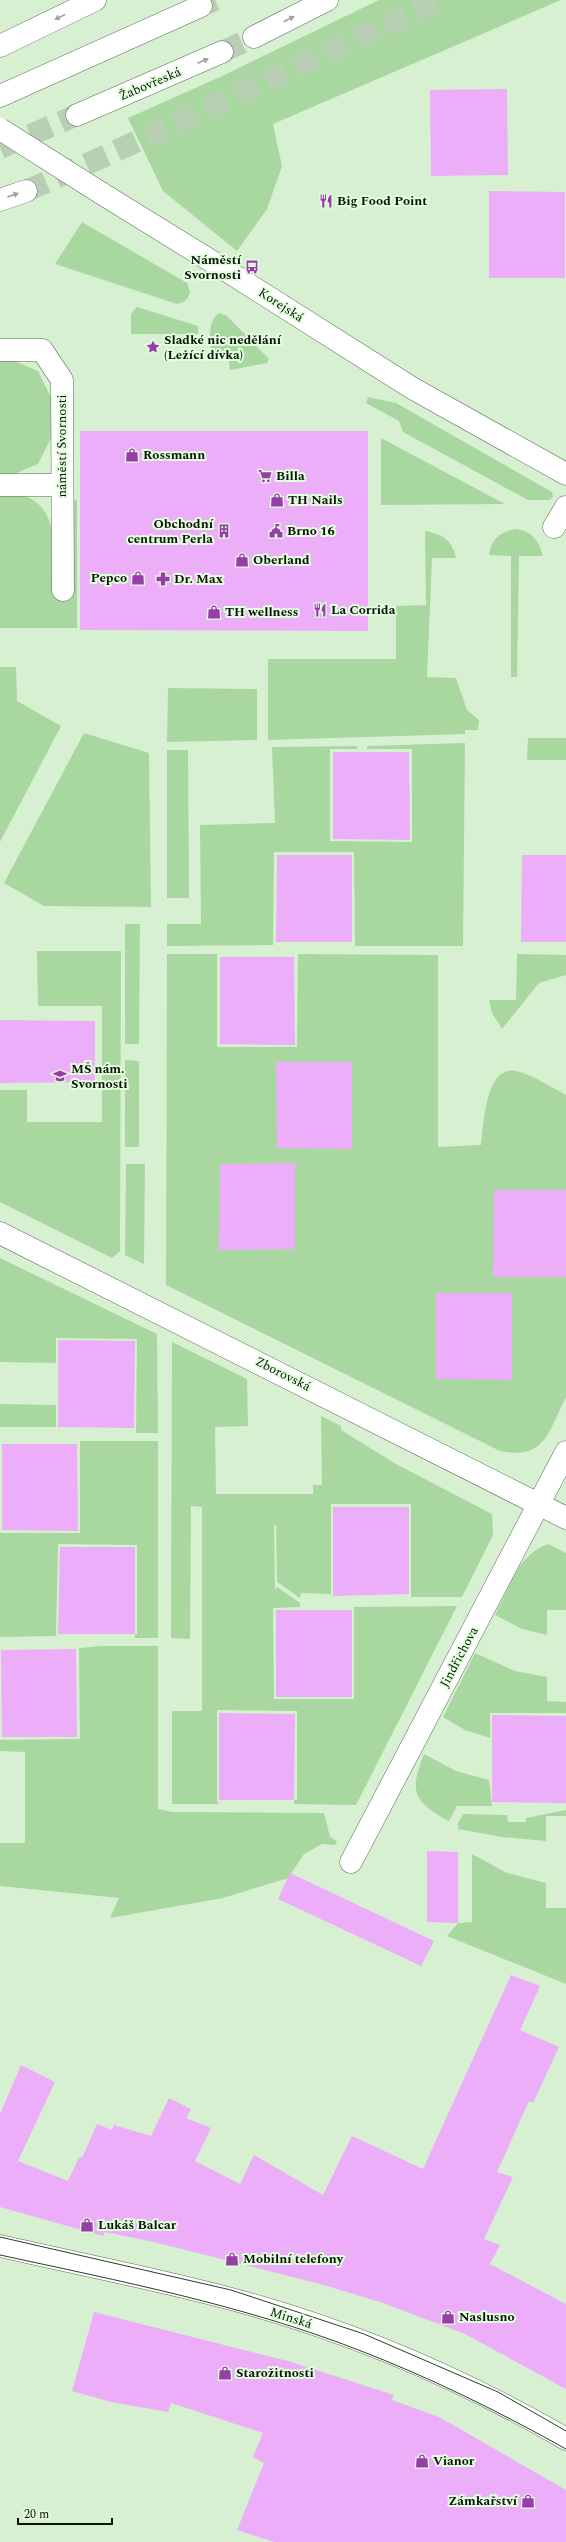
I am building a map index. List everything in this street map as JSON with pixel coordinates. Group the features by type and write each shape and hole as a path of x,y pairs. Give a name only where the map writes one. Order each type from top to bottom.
{"main road":[{"path":"0,46 95,0"},
{"path":"254,37 327,0"},
{"path":"0,96 202,6"},
{"name":"Žabovřeská","path":"77,115 222,52"},
{"name":"Korejská","path":"0,129 412,388 566,474"},
{"path":"0,200 26,191"},
{"name":"náměstí Svornosti","path":"0,350 42,350 62,380 61,485 63,590"},
{"path":"0,485 61,485"},
{"path":"554,527 566,507"},
{"name":"Zborovská","path":"0,1233 566,1518"},
{"name":"Jindřichova","path":"351,1862 566,1452"},
{"name":"Minská","path":"0,2246 236,2300 358,2340 442,2376 566,2439"}],"green space":[{"path":"379,0 561,0 273,124 282,166 267,209 237,251 163,191 128,118 220,77"},
{"path":"82,222 187,283 190,292 187,299 177,304 55,264"},
{"path":"137,307 198,326 198,334 131,334 131,314"},
{"path":"219,313 226,315 269,359 267,363 230,370 228,356 211,358 210,333 212,321"},
{"path":"0,357 5,357 38,371 55,406 55,430 38,464 7,477 0,477"},
{"path":"368,397 396,403 552,492 553,497 549,500 528,500 403,432 399,421 366,403"},
{"path":"381,438 505,504 381,505"},
{"path":"0,494 16,494 25,496 38,503 46,514 51,526 54,541 55,599 71,599 72,507 73,501 77,499 77,628 0,628"},
{"path":"515,529 526,532 534,537 543,556 519,556 517,677 511,677 511,556 489,555 490,549 497,537 505,532"},
{"path":"425,531 437,534 446,539 452,547 456,558 432,558 427,677 456,678 467,710 479,720 478,730 465,730 465,734 268,740 268,659 396,659 396,606 426,605"},
{"path":"0,667 16,667 17,701 61,726 0,842"},
{"path":"168,688 257,689 257,740 167,742"},
{"path":"84,733 149,753 151,907 44,906 4,883"},
{"path":"528,738 566,738 566,760 527,760"},
{"path":"465,743 463,946 355,946 354,852 274,852 273,945 167,946 167,924 201,924 200,825 275,823 272,747 357,746 357,749 330,749 330,841 412,842 412,749 367,749 367,746"},
{"path":"167,750 188,750 189,898 167,898"},
{"path":"125,924 140,924 139,1044 125,1044"},
{"path":"37,951 121,951 120,1251 112,1258 0,1202 0,1090 27,1090 27,1122 102,1122 102,1006 38,1006"},
{"path":"167,954 217,954 217,1047 297,1047 298,954 438,955 438,1147 481,1145 485,1111 492,1086 498,1077 506,1072 516,1071 529,1075 566,1095 566,1397 549,1432 544,1440 536,1447 527,1451 515,1453 500,1451 166,1285"},
{"path":"517,954 566,955 566,975 539,983 502,1029 492,1013 489,1000 516,1000"},
{"path":"125,1060 139,1061 139,1147 125,1147"},
{"path":"126,1164 145,1164 144,1264 125,1255"},
{"path":"0,1258 157,1334 158,1433 136,1433 137,1339 56,1338 56,1363 0,1362"},
{"path":"172,1342 247,1379 248,1426 215,1427 216,1494 313,1494 313,1485 322,1485 321,1416 341,1426 341,1430 396,1464 492,1514 493,1535 462,1597 411,1597 411,1504 331,1504 331,1594 301,1593 300,1598 277,1582 276,1525 274,1525 275,1591 277,1587 300,1603 300,1607 273,1608 274,1699 354,1699 354,1607 457,1606 356,1805 294,1804 294,1800 297,1800 297,1711 217,1710 217,1800 219,1804 172,1804 172,1711 202,1711 202,1507 191,1506 190,1639 171,1638"},
{"path":"0,1404 56,1405 56,1427 0,1427"},
{"path":"80,1441 158,1441 158,1638 135,1638 135,1634 137,1634 137,1545 58,1544 56,1636 0,1637 0,1533 80,1533"},
{"path":"548,1544 566,1553 566,1610 547,1610 547,1635 522,1629 495,1615 510,1583 522,1564 538,1549"},
{"path":"102,1646 158,1646 158,1809 172,1812 324,1813 330,1837 337,1841 335,1845 322,1844 304,1854 288,1878 223,1898 110,1918 119,1898 0,1886 0,1843 25,1843 25,1752 0,1751 0,1740 80,1739 79,1648"},
{"path":"475,1653 515,1671 547,1677 547,1701 566,1702 566,1713 490,1713 490,1738 465,1730 443,1717"},
{"path":"424,1754 456,1771 489,1780 492,1806 457,1806 449,1821 428,1808 417,1794 416,1786 419,1767"},
{"path":"566,1810 566,1816 546,1816 546,1841 502,1837 458,1829 459,1826 457,1825 463,1814 507,1815 508,1822 526,1822 526,1818"},
{"path":"472,1854 507,1873 546,1883 546,1908 566,1908 566,1984 447,1936 458,1923 472,1922"}],"building":[{"path":"507,89 508,175 431,176 430,90"},
{"path":"489,191 565,192 565,278 489,278"},
{"name":"Obchodní centrum Perla","path":"80,431 368,431 368,631 80,630"},
{"path":"333,752 409,752 410,840 333,839"},
{"path":"277,855 352,855 352,942 276,942"},
{"path":"522,855 566,855 566,942 521,942"},
{"path":"220,957 294,957 295,1045 220,1044"},
{"path":"0,1020 95,1021 95,1082 0,1083"},
{"path":"276,1062 352,1062 352,1149 277,1148"},
{"path":"295,1163 295,1249 219,1250 220,1164"},
{"path":"494,1190 566,1190 566,1277 493,1277"},
{"path":"436,1293 512,1293 512,1380 436,1379"},
{"path":"58,1340 135,1341 134,1428 58,1427"},
{"path":"2,1444 77,1444 78,1531 2,1530"},
{"path":"333,1507 409,1507 409,1594 333,1596"},
{"path":"60,1547 135,1547 135,1634 58,1634"},
{"path":"276,1610 352,1610 352,1697 276,1697"},
{"path":"76,1649 77,1737 2,1737 1,1650"},
{"path":"219,1713 295,1714 294,1800 219,1800"},
{"path":"492,1715 566,1716 566,1803 492,1802"},
{"path":"427,1851 458,1852 458,1923 427,1922"},
{"path":"290,1873 434,1941 421,1966 278,1899"},
{"path":"511,1975 540,1986 520,2030 559,2047 533,2103 529,2101 497,2172 513,2177 484,2239 500,2245 490,2264 566,2304 566,2389 465,2334 383,2303 324,2285 154,2242 105,2232 103,2236 0,2207 0,2114 21,2065 55,2082 18,2161 68,2181 79,2157 82,2158 97,2124 112,2130 114,2125 151,2136 169,2098 191,2109 186,2118 211,2128 195,2161 240,2184 254,2155 323,2195 352,2136 423,2169"},
{"path":"94,2312 288,2361 394,2395 392,2400 439,2417 566,2490 566,2542 274,2542 237,2530 264,2463 253,2457 263,2433 171,2403 168,2412 111,2402 72,2391"}],"tunnel":[{"path":"201,6 215,0"},
{"path":"26,191 114,152 440,0"},
{"path":"222,52 254,37"},
{"path":"0,148 77,115"}],"tram line":[{"path":"0,2237 231,2290 364,2334 498,2392 566,2431"},
{"path":"0,2255 180,2295 269,2319 313,2333 356,2349 437,2383 515,2421 566,2449"}],"place":[{"name":"Big Food Point","path":"326,201"},
{"name":"Náměstí Svornosti","path":"252,267"},
{"name":"Sladké nic nedělání (Ležící dívka)","path":"153,347"},
{"name":"Rossmann","path":"132,455"},
{"name":"Billa","path":"265,476"},
{"name":"TH Nails","path":"277,500"},
{"name":"Obchodní centrum Perla","path":"224,531"},
{"name":"Brno 16","path":"276,531"},
{"name":"Oberland","path":"242,560"},
{"name":"Pepco","path":"138,578"},
{"name":"Dr. Max","path":"163,579"},
{"name":"La Corrida","path":"320,610"},
{"name":"TH wellness","path":"214,612"},
{"name":"MŠ nám. Svornosti","path":"60,1076"},
{"name":"Lukáš Balcar","path":"87,2225"},
{"name":"Mobilní telefony","path":"232,2259"},
{"name":"Naslusno","path":"448,2317"},
{"name":"Starožitnosti","path":"225,2373"},
{"name":"Vianor","path":"422,2461"},
{"name":"Zámkařství","path":"528,2501"}]}
